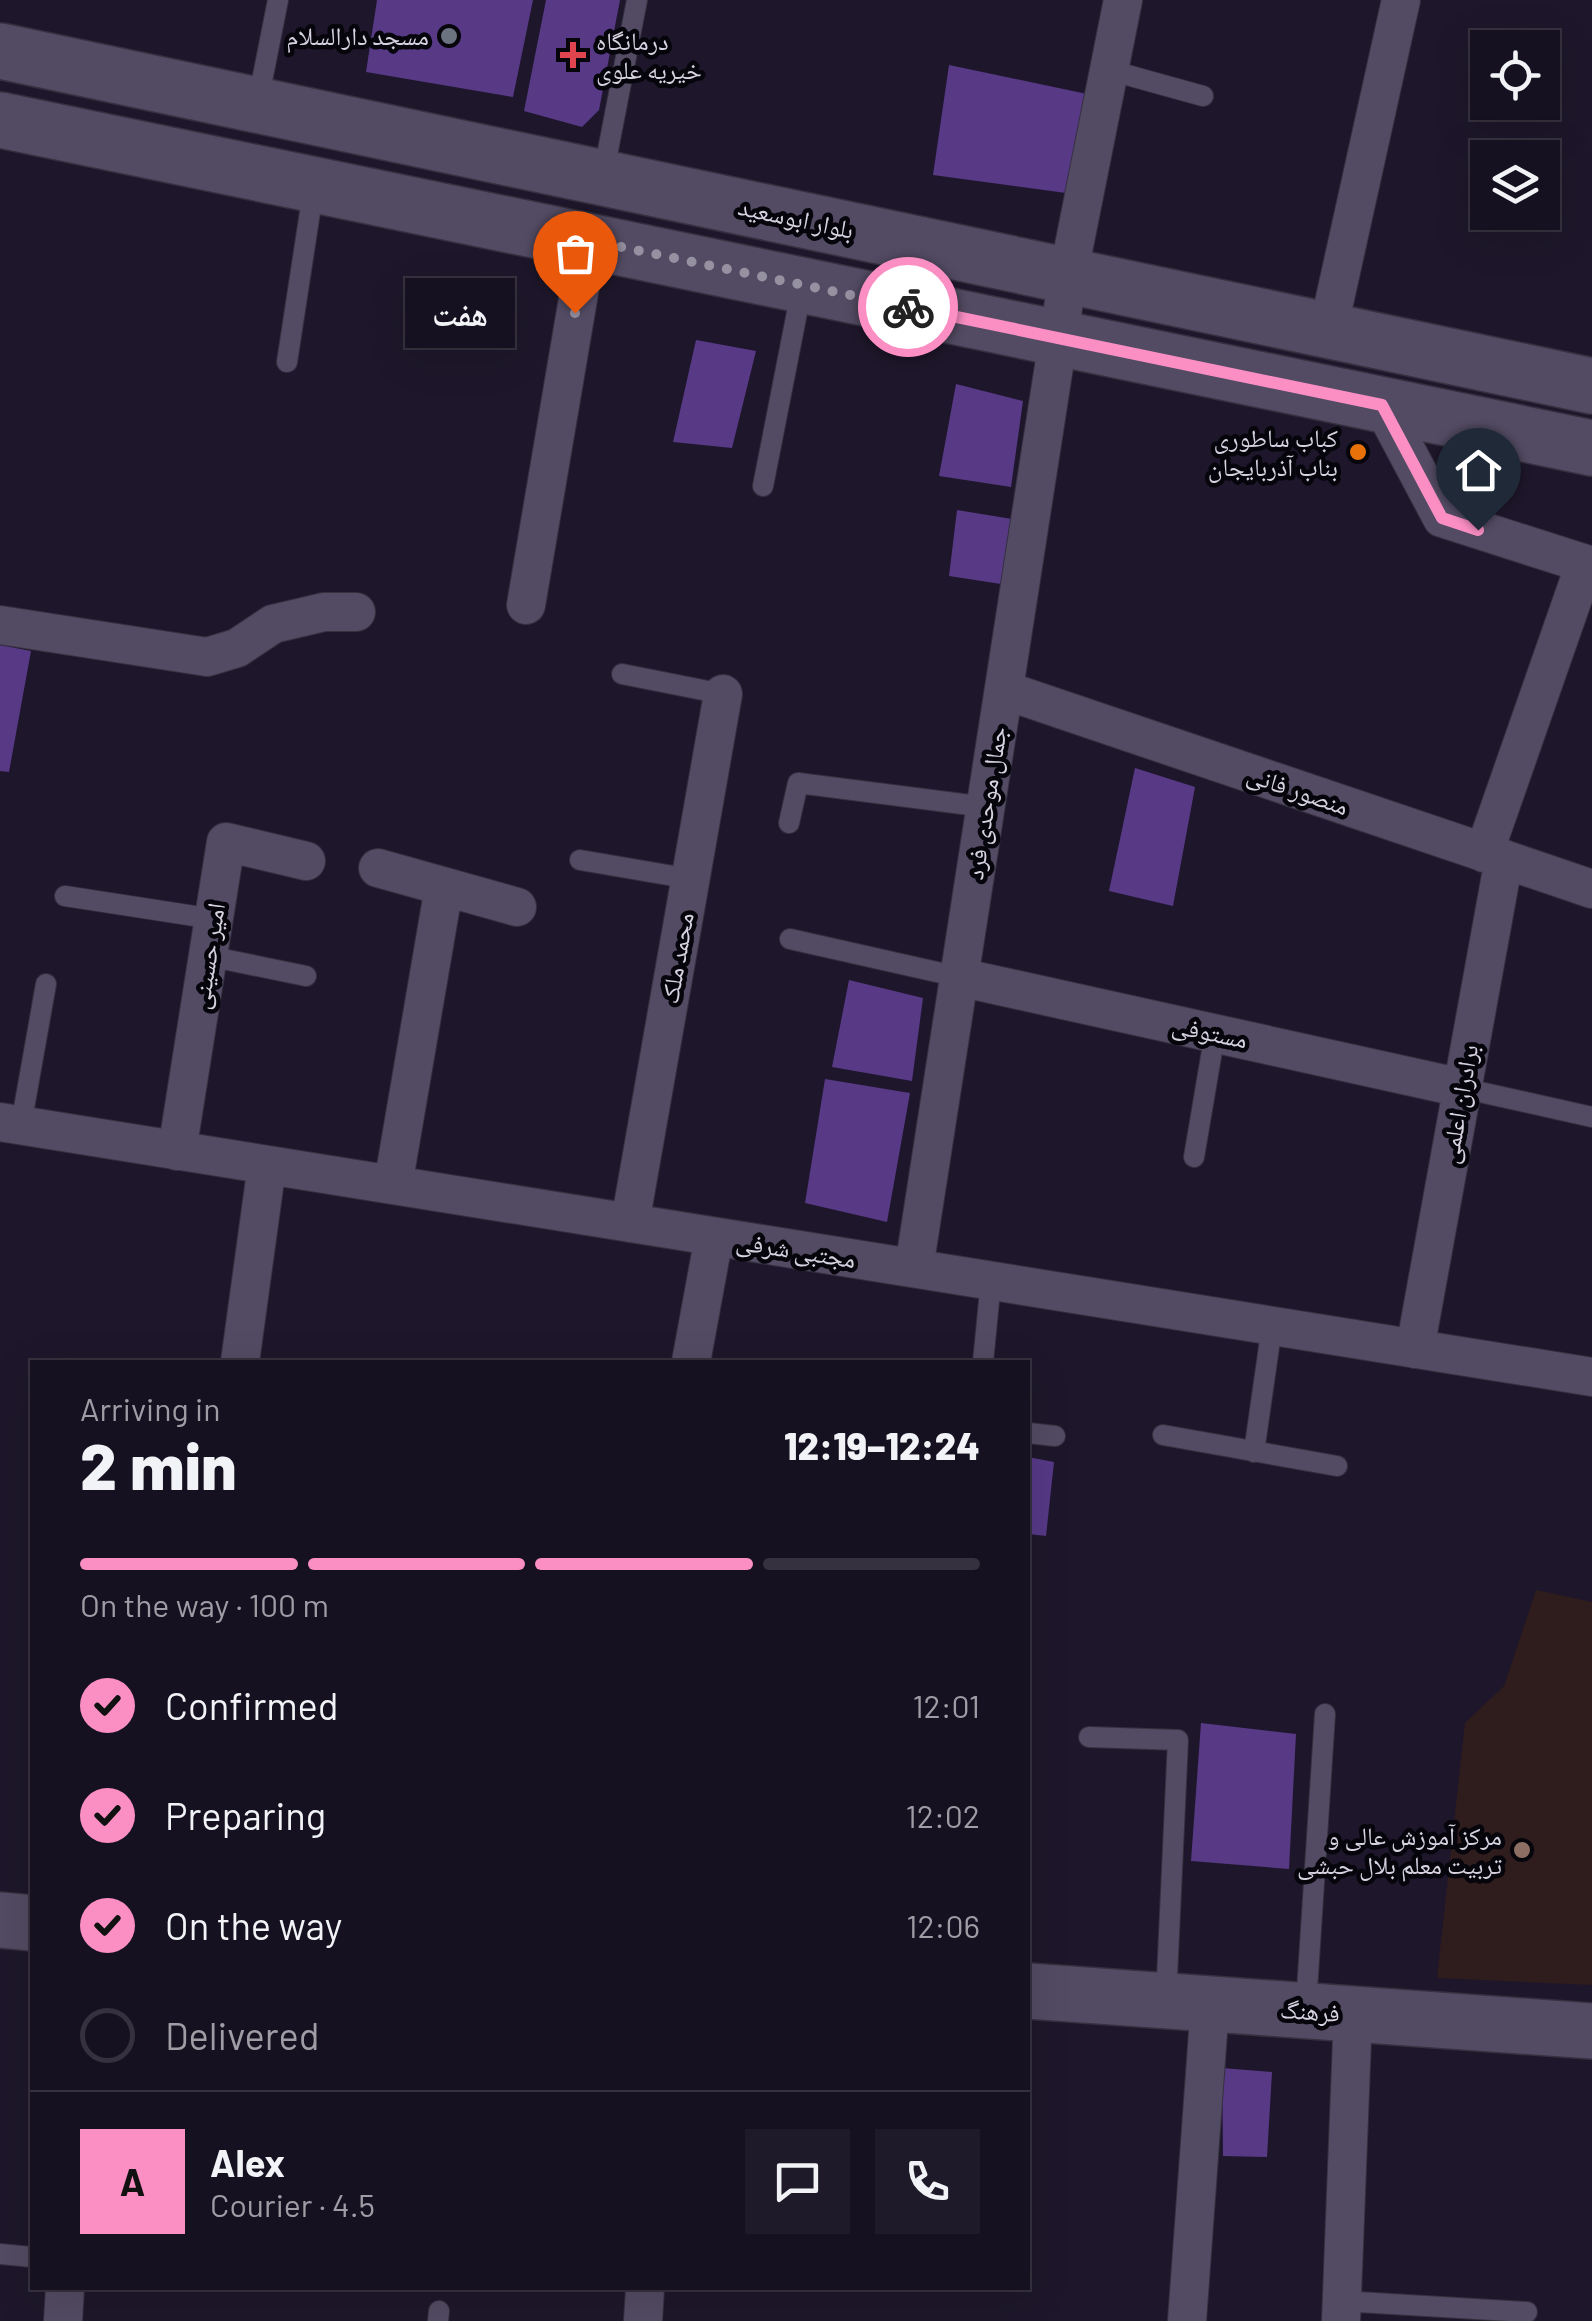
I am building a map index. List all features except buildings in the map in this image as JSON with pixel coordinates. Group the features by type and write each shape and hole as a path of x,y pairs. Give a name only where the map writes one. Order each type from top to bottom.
{"main road":[{"name":"بلوار ابوسعید","path":"0,51 1592,386"},
{"path":"0,120 1592,448"},
{"path":"0,1920 30,1922"},
{"name":"فرهنگ","path":"1030,1992 1592,2031"}],"street":[{"name":"جمال موحدی فرد","path":"914,1268 1068,276 1123,0"},
{"path":"1328,330 1401,0"},
{"path":"526,605 588,240"},
{"path":"1382,405 1442,518 1589,565"},
{"name":"برادران اعلمی","path":"1415,1348 1462,1088 1494,856 1589,565"},
{"path":"0,625 207,657 237,648 273,624 324,612 356,612"},
{"name":"منصور فانی","path":"1004,690 1592,889"},
{"name":"محمد ملک","path":"630,1223 724,694"},
{"name":"امیر حسینی","path":"178,1151 226,842 306,861"},
{"path":"378,868 516,908"},
{"path":"393,1185 444,887"},
{"name":"مستوفی","path":"959,977 1462,1088"},
{"name":"مجتبی شرفی","path":"10,1123 1592,1377"},
{"path":"240,1360 267,1165"},
{"path":"691,1360 714,1237"},
{"path":"1187,2321 1188,2003"},
{"path":"1330,2013 1341,2311"},
{"path":"64,2321 65,2290"},
{"path":"643,2321 646,2290"}],"lane":[{"path":"257,104 278,0"},
{"path":"602,178 637,0"},
{"path":"1109,70 1202,96"},
{"path":"286,362 314,185"},
{"path":"763,486 803,285"},
{"path":"622,674 724,694"},
{"path":"789,824 798,783 986,807"},
{"path":"580,860 690,879"},
{"path":"65,896 214,919"},
{"path":"790,939 959,977"},
{"path":"208,956 306,976"},
{"path":"10,1123 46,984"},
{"path":"1194,1157 1215,1033"},
{"path":"1462,1088 1592,1117"},
{"path":"982,1360 991,1281"},
{"path":"1254,1452 1272,1326"},
{"path":"1030,1433 1056,1436"},
{"path":"1163,1435 1337,1466"},
{"path":"1325,1714 1330,2013"},
{"path":"1089,1737 1178,1740 1188,2003"},
{"path":"0,2254 30,2257"},
{"path":"1341,2311 1527,2312"}],"shaded area":[{"name":"مرکز آموزش عالی و تربیت معلم بلال حبشی","path":"1536,1590 1592,1602 1592,1985 1437,1978 1465,1723 1504,1686"}],"way so far":[{"path":"575,313 588,240 908,307"}],"place":[{"name":"مسجد دارالسلام","path":"449,36"},
{"name":"درمانگاه خیریه علوی","path":"573,55"},
{"name":"هفت","path":"575,313"},
{"name":"کباب ساطوری بناب آذربایجان","path":"1358,452"},
{"name":"مرکز آموزش عالی و تربیت معلم بلال حبشی","path":"1522,1850"}],"route":[{"path":"908,307 1382,405 1442,518 1478,530"}]}
